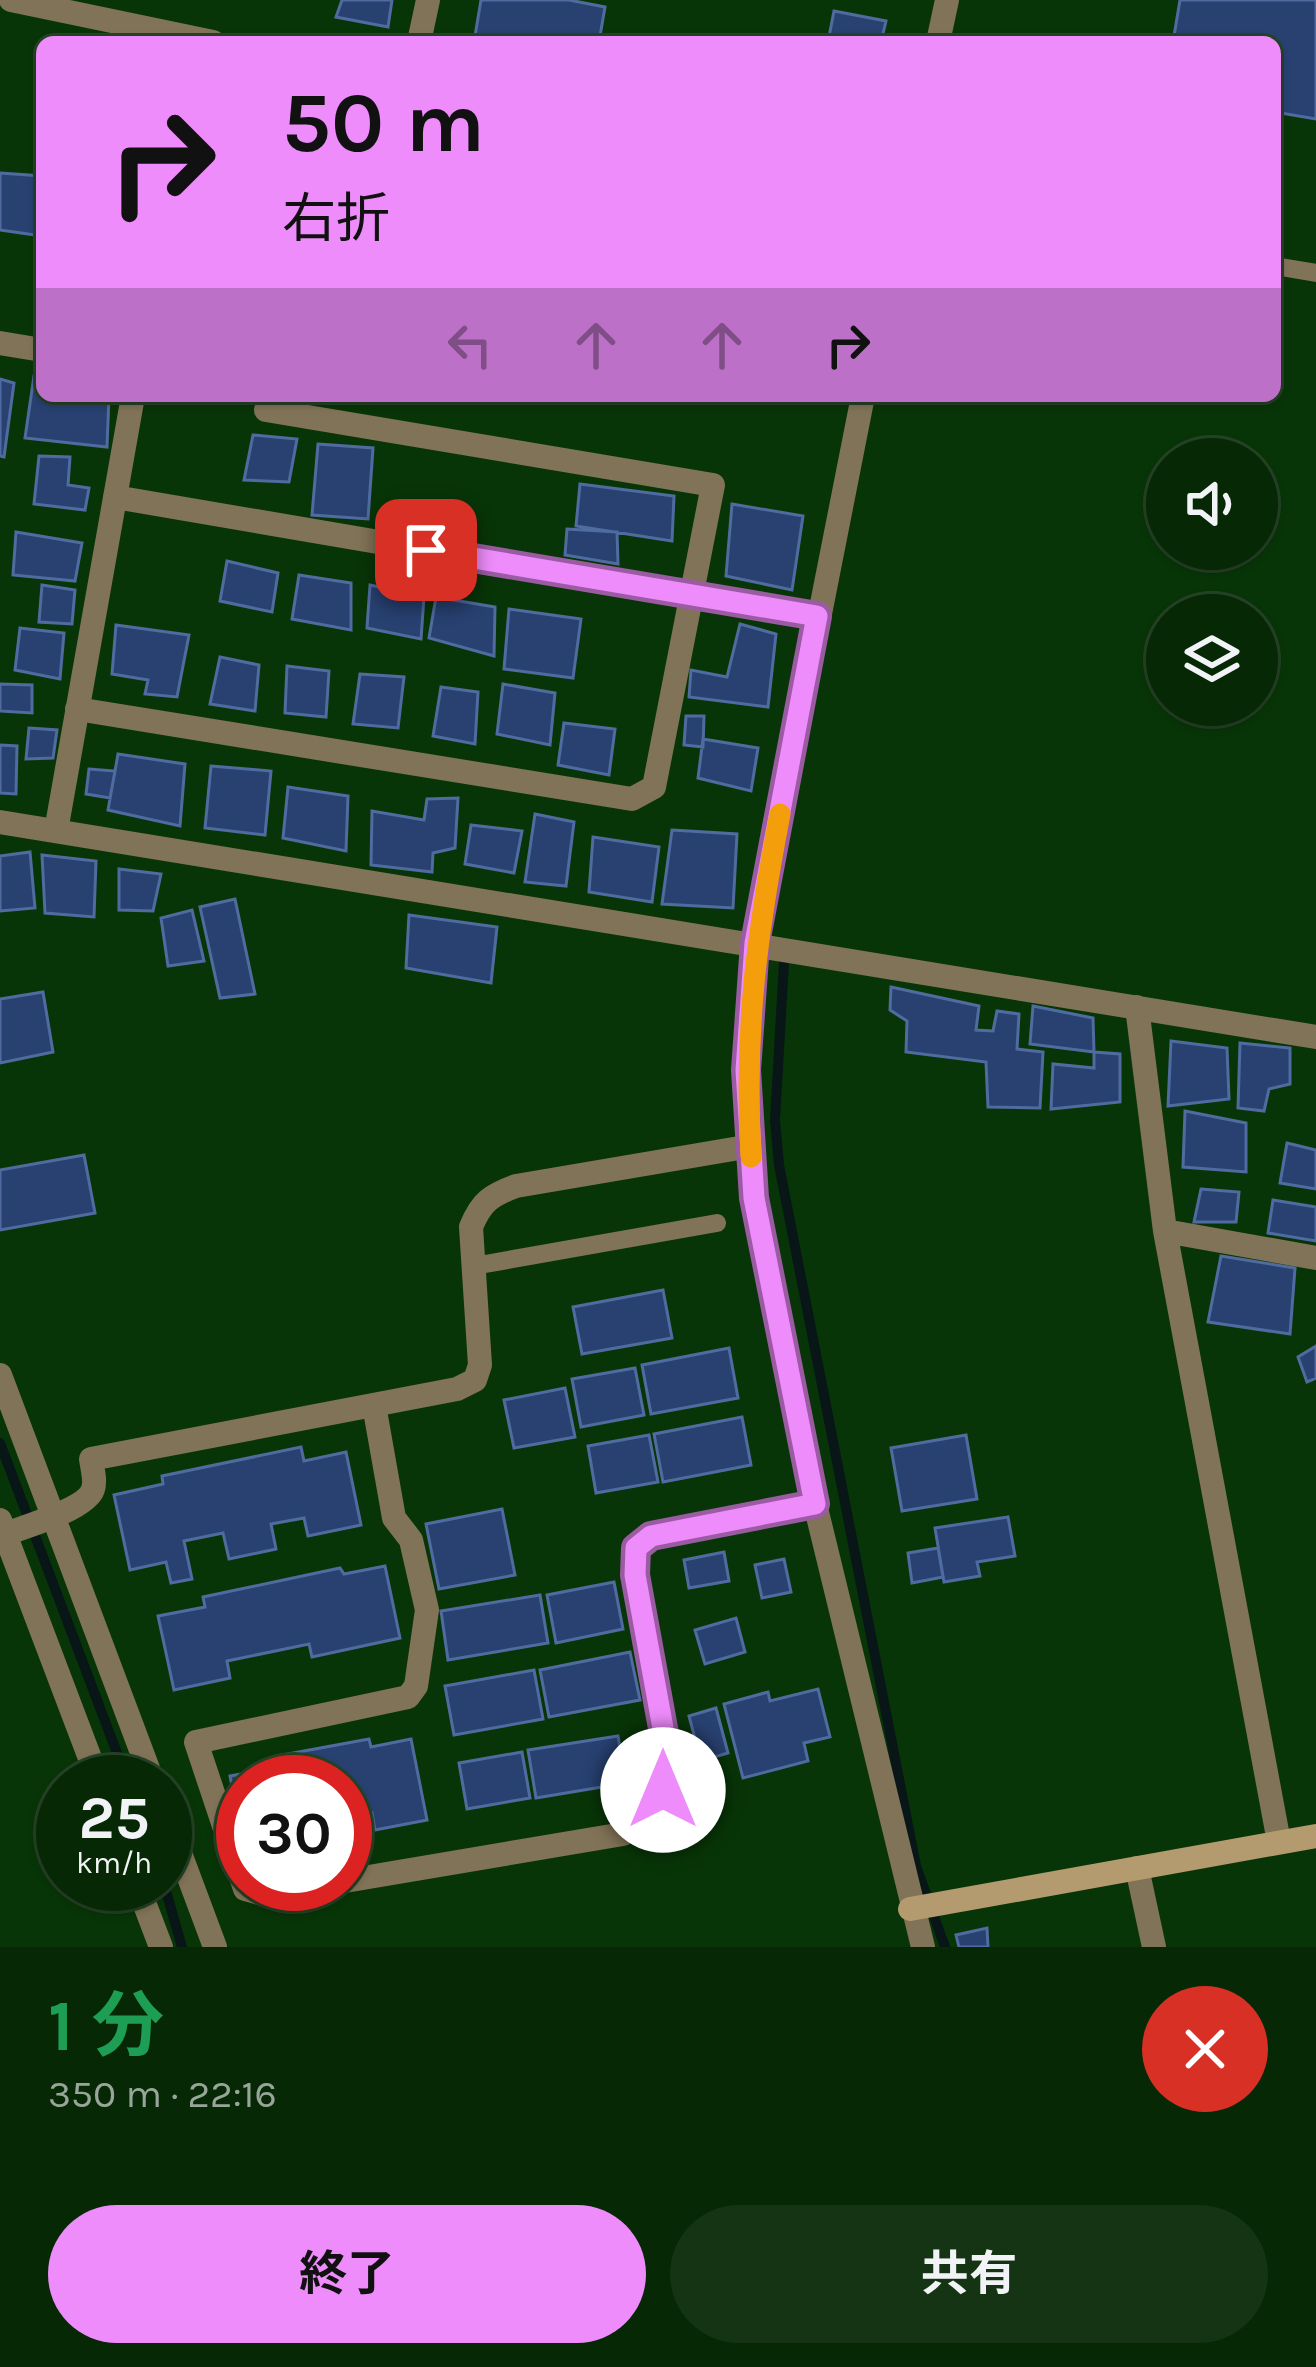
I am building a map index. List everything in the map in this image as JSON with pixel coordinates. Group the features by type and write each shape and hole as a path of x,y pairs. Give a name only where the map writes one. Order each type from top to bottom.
{"street":[{"path":"11,0 178,36"},
{"path":"419,36 428,0"},
{"path":"939,36 947,0"},
{"path":"0,343 36,349"},
{"path":"56,830 132,402"},
{"path":"862,402 755,943 746,1070 754,1198 815,1504 922,1947"},
{"path":"77,709 632,799 654,787 713,485 266,410"},
{"path":"115,497 817,616"},
{"path":"0,822 1316,1037"},
{"path":"1137,1007 1165,1231 1280,1842"},
{"path":"89,1755 3,1527 54,1517 89,1496 94,1487 91,1459 457,1389 475,1380 480,1364 471,1227 480,1206 494,1194 516,1186 751,1146"},
{"path":"1165,1231 1316,1258"},
{"path":"0,1375 143,1755"},
{"path":"216,1803 196,1742 408,1697 416,1686 427,1610 411,1540 394,1518 374,1405"},
{"path":"372,1876 623,1834 649,1816 663,1790 669,1761 635,1575 636,1548 651,1536 815,1504"},
{"path":"910,1909 1316,1835"},
{"path":"1137,1868 1154,1947"},
{"path":"192,1886 215,1947"},
{"path":"147,1911 160,1947"}],"lane":[{"path":"1281,267 1316,272"},
{"path":"474,1265 717,1223"}],"building":[{"path":"342,0 392,0 388,27 336,17"},
{"path":"481,0 569,0 605,7 600,36 475,36"},
{"path":"1180,0 1316,0 1316,119 1281,113 1281,36 1174,36"},
{"path":"834,11 886,21 882,36 829,36"},
{"path":"0,173 36,176 36,235 0,230"},
{"path":"34,376 36,402 109,402 107,447 25,438"},
{"path":"0,379 14,383 4,457 0,456"},
{"path":"253,435 297,439 289,482 244,480"},
{"path":"318,444 373,448 368,519 312,515"},
{"path":"39,456 70,457 68,485 89,488 85,510 34,504"},
{"path":"580,484 674,496 672,541 576,526"},
{"path":"732,504 803,516 792,590 726,576"},
{"path":"567,529 617,532 618,564 565,555"},
{"path":"16,532 82,543 75,581 13,575"},
{"path":"227,561 278,573 272,612 220,601"},
{"path":"299,575 351,583 351,630 292,619"},
{"path":"42,585 75,590 72,624 39,622"},
{"path":"370,585 424,597 421,639 367,628"},
{"path":"436,597 495,607 494,656 429,638"},
{"path":"509,609 581,619 573,678 504,669"},
{"path":"740,624 776,634 768,707 689,697 691,670 727,677"},
{"path":"116,625 189,635 177,697 145,694 148,680 112,674"},
{"path":"20,628 64,633 60,679 15,670"},
{"path":"220,657 259,665 255,711 210,704"},
{"path":"287,666 329,671 326,717 285,713"},
{"path":"360,674 404,677 398,728 353,724"},
{"path":"0,684 32,685 32,713 0,711"},
{"path":"503,684 555,693 550,745 497,734"},
{"path":"441,687 478,692 475,744 433,736"},
{"path":"686,716 704,716 703,747 684,745"},
{"path":"564,723 615,729 609,775 558,765"},
{"path":"29,728 57,730 53,758 26,759"},
{"path":"703,739 758,748 751,791 698,778"},
{"path":"0,745 17,746 16,794 0,793"},
{"path":"118,754 185,764 180,826 108,810"},
{"path":"211,766 271,771 265,835 205,828"},
{"path":"89,769 115,771 110,798 86,794"},
{"path":"288,787 348,796 346,851 283,838"},
{"path":"458,798 455,848 433,853 432,872 371,865 372,811 424,820 427,799"},
{"path":"535,814 574,822 566,886 525,882"},
{"path":"471,825 522,831 514,873 465,864"},
{"path":"672,830 737,834 733,908 662,904"},
{"path":"593,837 659,847 652,902 589,892"},
{"path":"30,852 35,908 0,911 0,856"},
{"path":"42,855 96,861 94,917 45,913"},
{"path":"119,869 161,874 153,911 119,910"},
{"path":"235,899 255,994 220,998 200,907"},
{"path":"192,910 204,961 168,966 161,918"},
{"path":"409,915 497,927 491,983 406,968"},
{"path":"891,987 979,1006 976,1030 993,1031 997,1011 1019,1014 1017,1049 1043,1052 1040,1108 988,1107 986,1062 906,1052 907,1021 890,1010"},
{"path":"43,992 53,1052 0,1063 0,999"},
{"path":"1033,1006 1093,1018 1094,1052 1030,1044"},
{"path":"1171,1041 1227,1048 1229,1099 1168,1106"},
{"path":"1240,1043 1290,1048 1290,1084 1269,1089 1264,1111 1238,1108"},
{"path":"1094,1052 1120,1054 1120,1102 1051,1109 1053,1064 1094,1068"},
{"path":"1185,1111 1246,1123 1246,1172 1183,1167"},
{"path":"1287,1143 1316,1150 1316,1189 1280,1183"},
{"path":"84,1155 95,1213 0,1230 0,1170"},
{"path":"1201,1189 1239,1192 1236,1222 1194,1222"},
{"path":"1273,1200 1316,1207 1316,1241 1268,1233"},
{"path":"1221,1256 1295,1268 1290,1334 1208,1322"},
{"path":"663,1290 672,1338 582,1354 573,1307"},
{"path":"1316,1346 1316,1378 1307,1382 1298,1357"},
{"path":"729,1348 738,1398 651,1414 642,1365"},
{"path":"635,1368 644,1415 581,1427 572,1379"},
{"path":"565,1388 575,1437 514,1448 504,1400"},
{"path":"742,1417 751,1465 663,1482 654,1434"},
{"path":"649,1435 658,1482 596,1493 588,1446"},
{"path":"966,1435 977,1499 902,1511 891,1448"},
{"path":"301,1447 304,1461 346,1452 361,1525 308,1536 304,1518 271,1524 276,1549 229,1559 223,1533 184,1541 192,1579 171,1583 166,1562 130,1570 114,1495 163,1484 162,1476"},
{"path":"502,1509 515,1575 439,1589 426,1524"},
{"path":"1008,1517 1015,1556 977,1562 980,1576 944,1582 935,1528"},
{"path":"938,1548 943,1577 912,1583 908,1553"},
{"path":"724,1552 729,1581 689,1588 684,1560"},
{"path":"784,1559 791,1592 762,1598 755,1565"},
{"path":"385,1566 400,1638 312,1657 309,1644 227,1661 230,1678 174,1690 158,1616 205,1607 203,1597 340,1568 344,1574"},
{"path":"614,1582 623,1629 556,1643 547,1595"},
{"path":"540,1595 548,1643 448,1660 441,1611"},
{"path":"736,1618 745,1652 705,1664 695,1630"},
{"path":"630,1652 640,1700 549,1717 540,1670"},
{"path":"534,1670 543,1719 454,1735 445,1686"},
{"path":"818,1689 830,1737 804,1743 808,1761 743,1778 724,1704 768,1692 770,1701"},
{"path":"716,1708 728,1753 701,1761 689,1716"},
{"path":"618,1736 626,1783 536,1798 528,1750"},
{"path":"369,1739 371,1747 411,1739 427,1820 375,1830 372,1755 282,1755"},
{"path":"522,1752 530,1798 467,1809 459,1763"},
{"path":"987,1928 988,1947 959,1947 956,1935"}],"waterway":[{"path":"784,962 775,1120 779,1165 916,1866 945,1947"},
{"path":"0,1443 118,1755"},
{"path":"172,1911 182,1947"}],"slow traffic":[{"path":"751,1157 746,1070 755,943 780,814"}],"route":[{"path":"426,550 817,616 755,943 746,1070 754,1198 815,1504 651,1536 636,1548 635,1575 669,1761 663,1790"}]}
